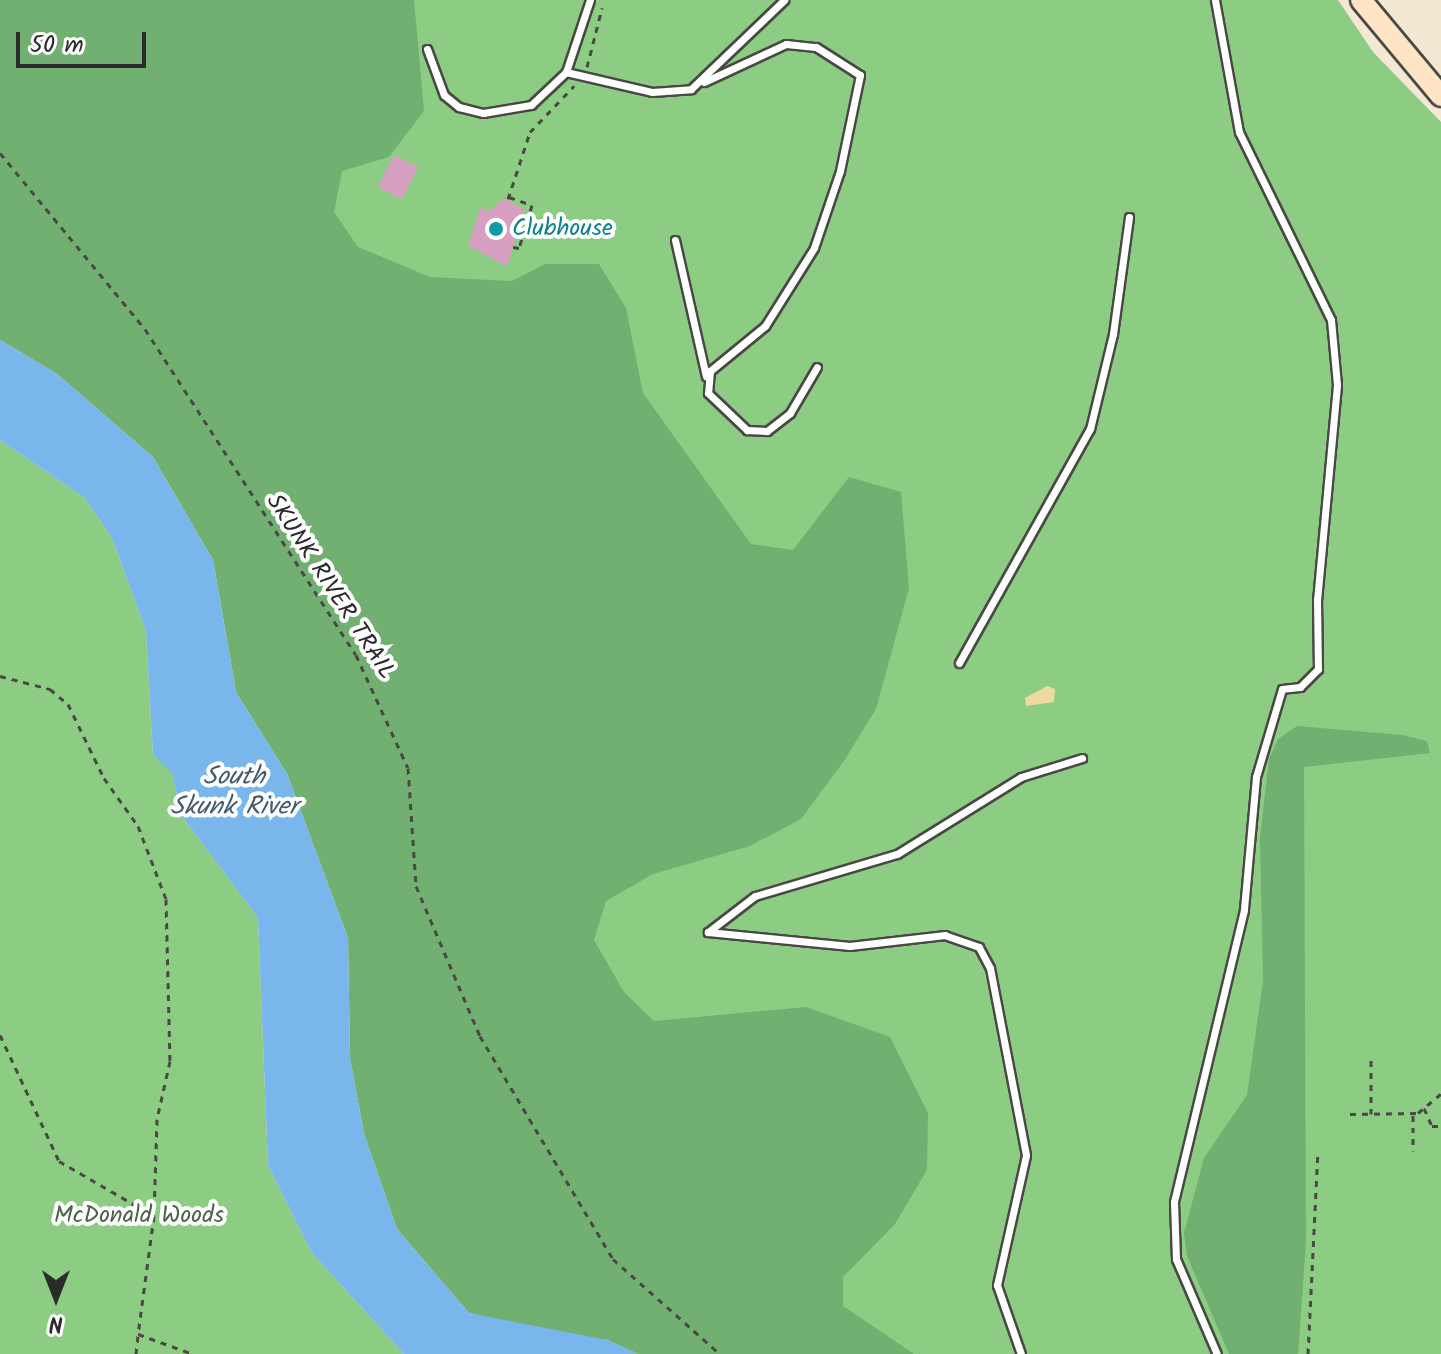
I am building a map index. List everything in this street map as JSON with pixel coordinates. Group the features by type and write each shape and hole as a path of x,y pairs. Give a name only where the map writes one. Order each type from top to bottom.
{"main road":[{"path":"1361,0 1441,96"}],"lane":[{"path":"427,49 444,95 483,113 531,105 566,72 590,0"},
{"path":"704,82 784,0"},
{"path":"1215,0 1236,121 1331,320 1337,385 1317,599 1318,669 1300,687 1282,689 1256,777 1244,910 1174,1202 1176,1259 1217,1354"},
{"path":"566,72 652,92 704,82 764,51 800,44 851,65 861,91 814,248 765,326 706,379"},
{"path":"959,663 1090,429 1116,321 1129,217"},
{"path":"675,240 695,313 708,393 758,433 790,413 817,367"},
{"path":"1021,1354 997,1285 1026,1155 990,968 979,947 945,935 850,946 708,932 755,896 897,854 1021,777 1082,758"}],"path":[{"path":"513,247 519,248 532,205 508,198 530,132 582,75 603,0"},
{"name":"SKUNK RIVER TRAIL","path":"0,153 153,341 356,655 408,768 416,886 480,1036 613,1259 720,1354"},
{"path":"0,676 50,689 68,704 104,778 138,826 166,899 172,1020 157,1119 154,1216 136,1354"},
{"path":"0,1035 59,1161 154,1216"},
{"path":"1371,1056 1371,1114"},
{"path":"1350,1114 1413,1114 1441,1094"},
{"path":"1424,1108 1432,1126 1441,1126"},
{"path":"1413,1114 1413,1151"},
{"path":"1308,1354 1318,1151"},
{"path":"138,1334 193,1354"}],"green space":[{"path":"0,0 414,0 424,111 389,157 342,171 334,212 358,247 430,277 512,281 545,264 599,264 626,308 643,393 751,544 793,550 849,477 901,492 909,588 876,709 844,761 801,819 750,846 653,874 606,901 594,940 624,992 654,1021 806,1007 890,1037 928,1113 927,1170 895,1224 843,1277 843,1306 914,1354 638,1354 607,1340 531,1329 469,1313 397,1229 364,1134 350,1058 348,938 287,774 236,692 213,560 153,457 57,374 0,340"},
{"path":"77,0 1338,0 1373,52 1441,122 1441,1354 740,1354"},
{"name":"McDonald Woods","path":"0,440 85,498 112,538 146,631 153,755 172,772 181,815 258,918 268,1165 311,1252 404,1354 0,1354"},
{"path":"1297,726 1402,735 1427,741 1430,753 1304,767 1306,1243 1298,1354 1229,1354 1187,1256 1184,1233 1204,1158 1247,1095 1263,981 1260,838 1269,759 1278,739"}],"sand":[{"path":"1047,686 1055,689 1054,702 1026,706 1025,698"}],"water":[{"name":"South Skunk River","path":"0,340 57,374 153,457 213,560 236,692 287,774 348,938 350,1058 364,1134 397,1229 469,1313 607,1340 638,1354 404,1354 311,1252 268,1165 258,918 181,815 172,773 153,755 146,631 112,538 85,498 0,440"}],"building":[{"path":"394,155 418,167 402,199 378,187"},
{"name":"Clubhouse","path":"504,198 525,210 507,266 468,246 480,208 490,211"}],"place":[{"name":"Clubhouse","path":"496,229"}]}
